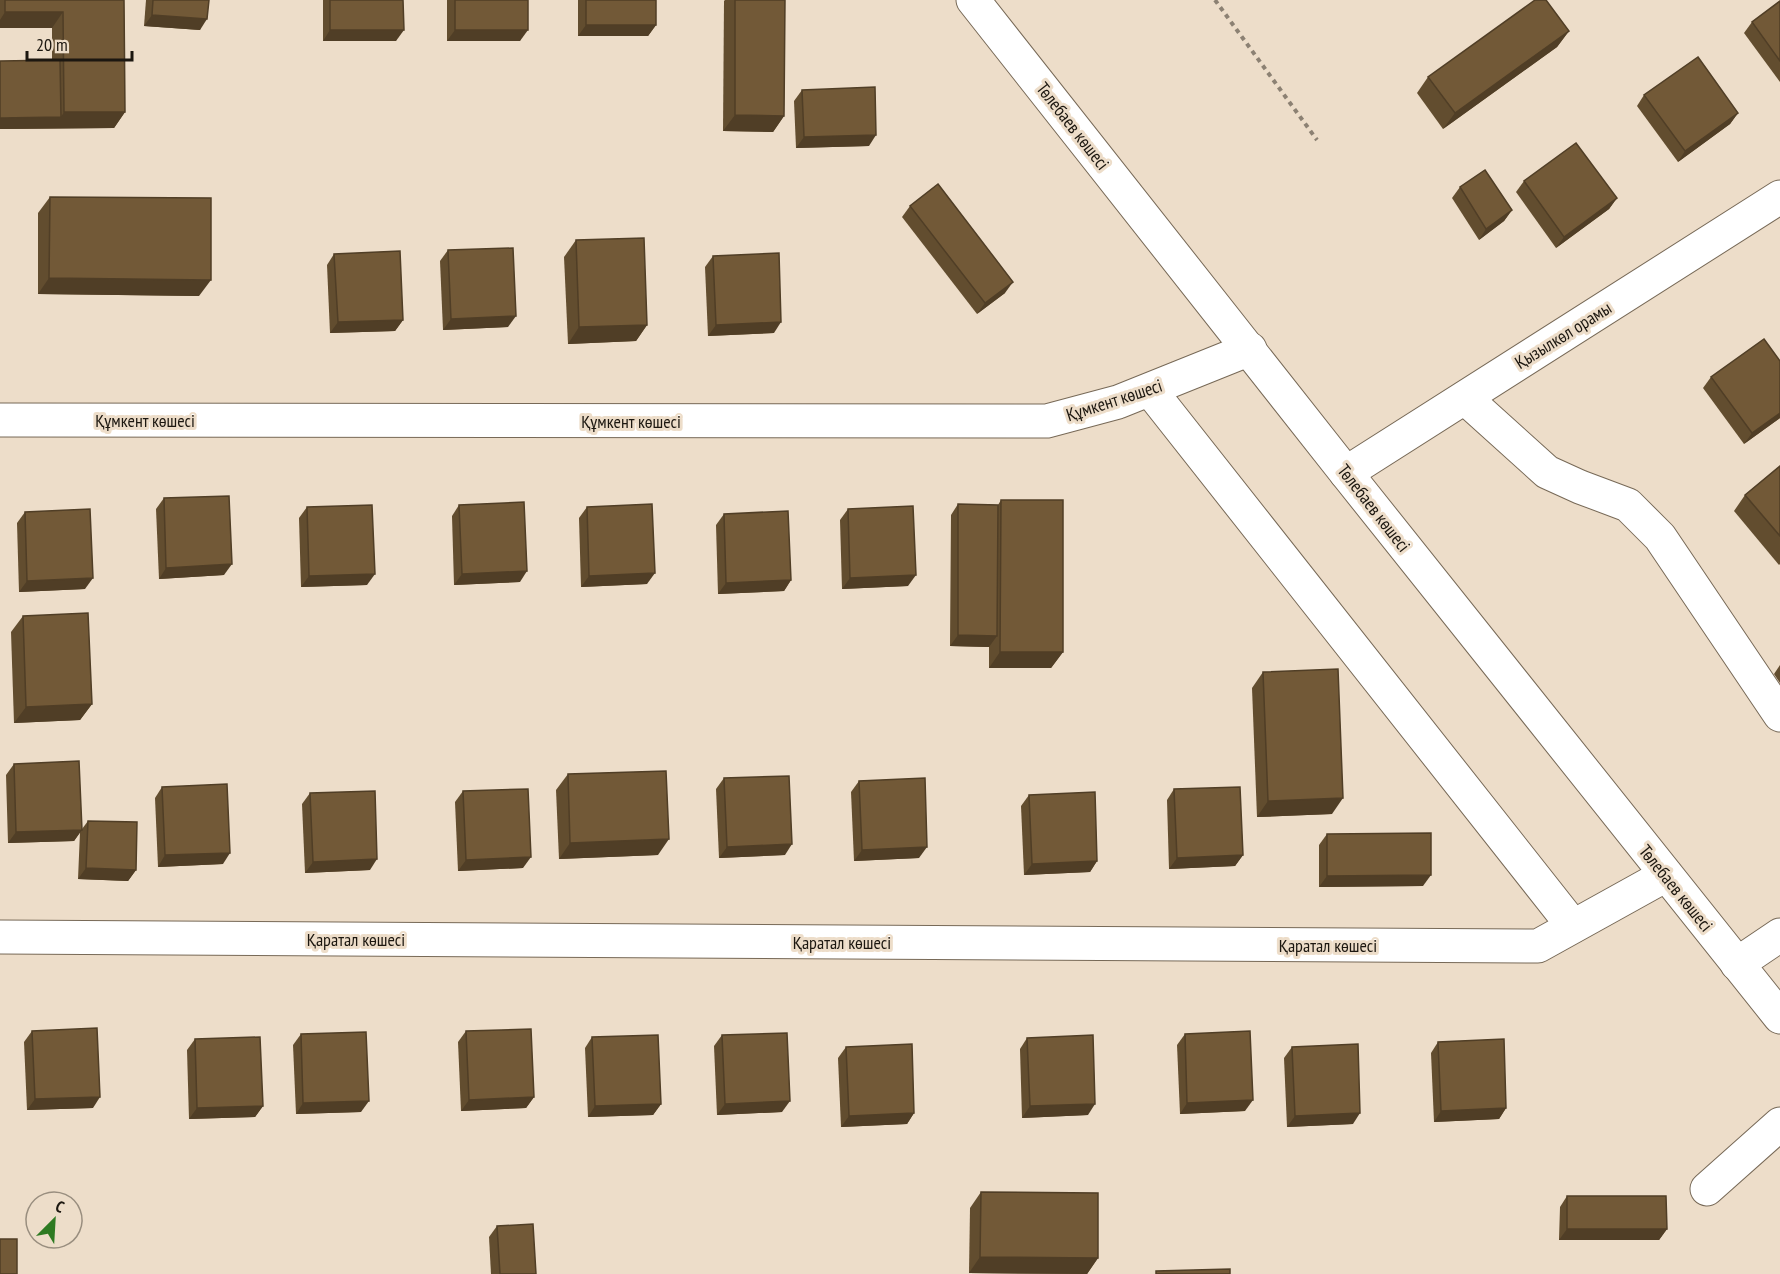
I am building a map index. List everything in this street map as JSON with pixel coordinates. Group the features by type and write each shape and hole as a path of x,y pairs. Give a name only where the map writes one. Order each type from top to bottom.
{"street":[{"name":"Төлебаев көшесі","path":"988,5 1346,473 1779,1017"},
{"name":"Қызылкөл орамы","path":"1346,473 1780,197"},
{"name":"Құмкент көшесі","path":"0,420 1047,421 1118,402 1250,349"},
{"path":"1150,390 1573,927"},
{"path":"1465,398 1547,472 1580,488 1628,505 1660,537 1780,715"},
{"name":"Қаратал көшесі","path":"0,937 1538,946 1666,875"},
{"path":"1737,964 1780,935"},
{"path":"1707,1189 1780,1124"}],"path":[{"path":"1215,0 1317,140"}],"building":[{"path":"5,0 124,0 125,112 64,112 63,12 5,12"},
{"path":"153,0 209,0 207,19 152,15"},
{"path":"330,0 403,0 404,30 330,30"},
{"path":"455,0 528,0 528,30 455,30"},
{"path":"586,0 656,0 656,25 586,25"},
{"path":"735,0 785,0 784,116 735,115"},
{"path":"1535,0 1546,0 1569,31 1455,113 1428,77"},
{"path":"1780,1 1780,61 1752,22"},
{"path":"1698,57 1738,113 1685,151 1644,95"},
{"path":"60,60 61,117 0,118 0,61"},
{"path":"875,87 876,135 804,137 802,90"},
{"path":"1576,143 1617,198 1564,237 1524,181"},
{"path":"1485,170 1512,210 1486,229 1460,187"},
{"path":"938,184 1013,282 985,303 910,206"},
{"path":"50,197 211,198 211,280 49,278"},
{"path":"644,238 647,325 579,327 576,240"},
{"path":"513,248 516,316 451,319 448,250"},
{"path":"400,251 403,320 338,322 334,254"},
{"path":"779,253 781,322 716,325 713,256"},
{"path":"1764,339 1780,361 1780,413 1752,433 1711,377"},
{"path":"1780,466 1780,536 1745,495"},
{"path":"229,496 232,564 166,568 164,498"},
{"path":"1001,500 1063,500 1063,652 1000,652"},
{"path":"524,502 527,571 462,574 459,505"},
{"path":"652,504 655,573 589,576 587,507"},
{"path":"958,504 998,505 997,636 958,635"},
{"path":"372,505 375,574 309,576 307,507"},
{"path":"913,506 916,575 850,578 848,509"},
{"path":"90,509 93,578 27,581 25,512"},
{"path":"788,511 791,580 726,583 724,514"},
{"path":"88,613 92,704 26,707 23,616"},
{"path":"1338,669 1343,798 1268,801 1263,672"},
{"path":"79,761 82,830 16,832 14,764"},
{"path":"666,771 669,839 570,843 568,774"},
{"path":"789,776 792,844 727,847 724,778"},
{"path":"925,778 927,847 862,850 859,781"},
{"path":"227,784 230,853 165,855 162,787"},
{"path":"1240,787 1243,855 1177,858 1174,789"},
{"path":"528,789 531,857 466,860 463,791"},
{"path":"375,791 377,859 313,862 310,793"},
{"path":"1095,792 1097,861 1032,864 1029,795"},
{"path":"88,821 137,822 136,870 86,868"},
{"path":"1431,833 1431,875 1327,876 1327,834"},
{"path":"97,1028 100,1097 35,1099 32,1031"},
{"path":"531,1029 534,1097 469,1100 466,1031"},
{"path":"1250,1031 1253,1100 1187,1103 1185,1034"},
{"path":"366,1032 369,1101 303,1103 301,1034"},
{"path":"787,1033 790,1101 725,1104 722,1035"},
{"path":"658,1035 661,1104 595,1106 592,1037"},
{"path":"1093,1035 1095,1104 1030,1106 1027,1038"},
{"path":"260,1037 263,1106 197,1108 195,1039"},
{"path":"1504,1039 1506,1108 1441,1111 1438,1042"},
{"path":"912,1044 914,1113 849,1116 846,1047"},
{"path":"1358,1044 1360,1113 1295,1116 1292,1047"},
{"path":"981,1192 1098,1193 1098,1258 980,1257"},
{"path":"1567,1196 1666,1196 1667,1229 1567,1229"},
{"path":"533,1224 536,1274 500,1274 497,1226"},
{"path":"0,1239 17,1239 17,1274 0,1274"},
{"path":"1230,1269 1230,1274 1156,1274 1156,1271"}]}
